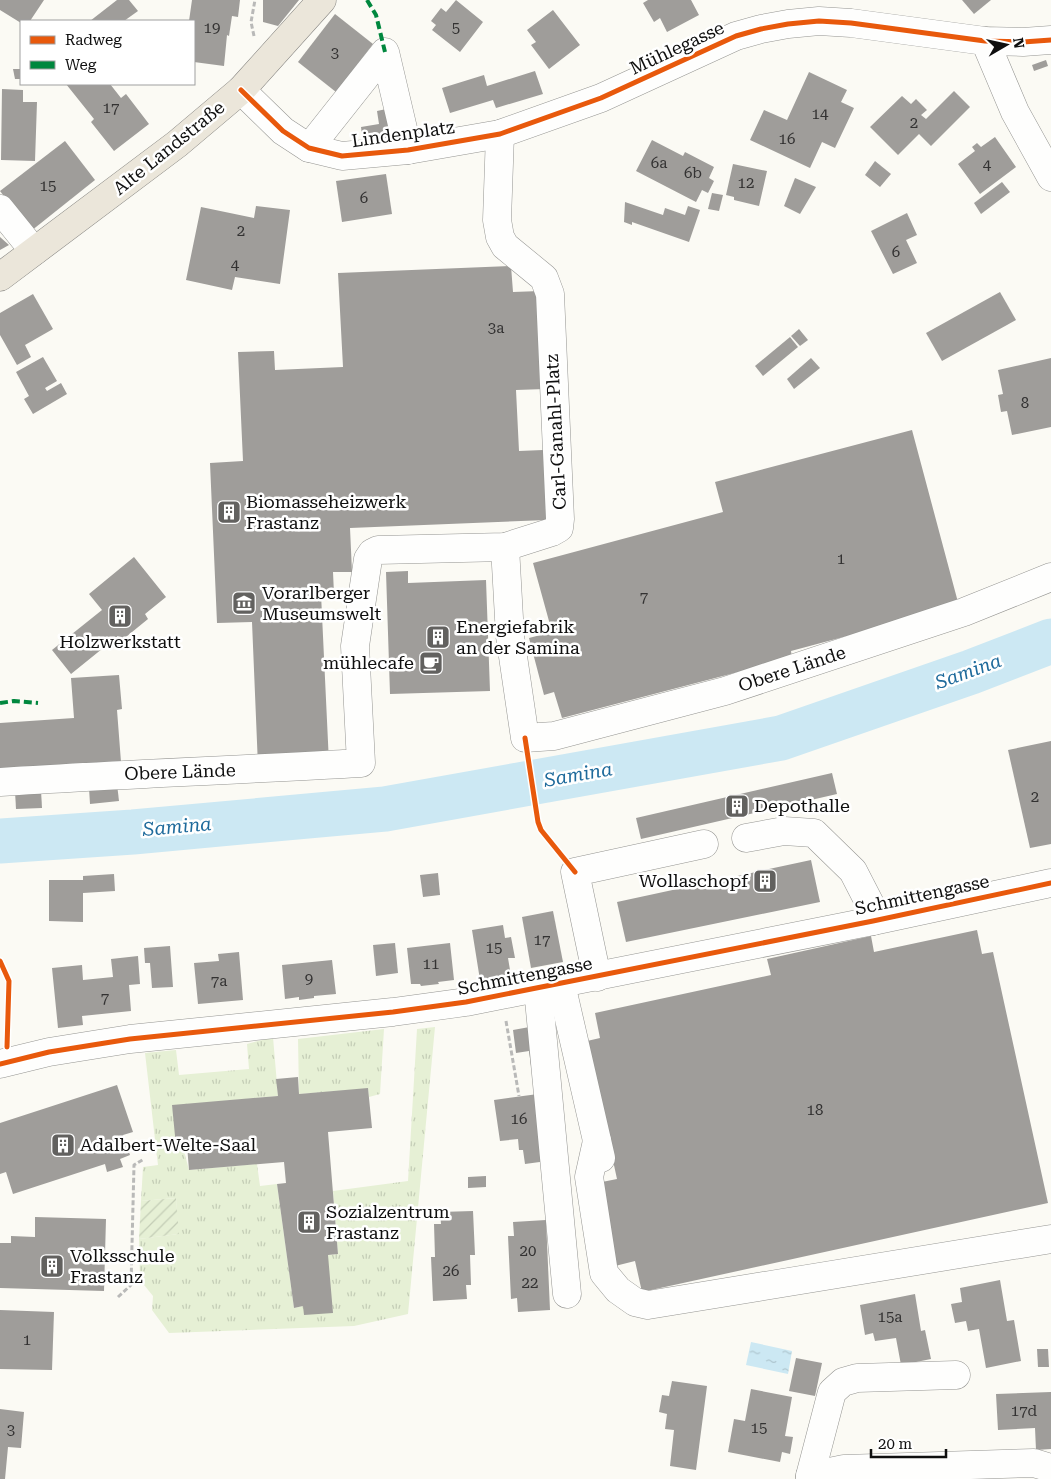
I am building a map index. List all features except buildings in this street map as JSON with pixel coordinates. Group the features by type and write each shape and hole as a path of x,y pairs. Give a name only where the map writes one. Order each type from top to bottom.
{"main road":[{"name":"Alte Landstraße","path":"0,277 177,144 241,90 322,0"}],"street":[{"name":"Mühlegasse","path":"500,134 601,98 736,36 761,29 819,21 851,22 985,41 1023,42 1051,40"},
{"path":"985,41 1015,112 1051,177"},
{"name":"Lindenplatz","path":"309,148 385,52 408,150"},
{"name":"Lindenplatz","path":"241,90 282,131 309,148 342,156 408,150 500,134"},
{"name":"Carl-Ganahl-Platz","path":"361,763 355,646 368,559 372,553 378,550 505,547 559,528 550,294 544,278 505,246 500,237 497,220 500,134"},
{"path":"0,209 34,252"},
{"name":"Obere Lände","path":"505,547 510,636 525,738 554,736 725,691 964,612 1051,576"},
{"name":"Obere Lände","path":"0,782 361,763"},
{"path":"746,838 784,831 814,833 853,871 870,904 873,920"},
{"path":"597,976 575,872 704,844"},
{"name":"Schmittengasse","path":"0,1064 50,1052 130,1039 402,1011 466,1002 1051,883"},
{"path":"550,986 597,1141 604,1174"},
{"path":"550,986 567,1294"},
{"path":"597,1141 589,1177 604,1273 618,1290 635,1302 648,1305 1051,1239"},
{"path":"956,1375 857,1378 843,1382 832,1392 810,1477 844,1469 1034,1463 1051,1468"}],"path":[{"path":"505,1020 519,1096"},
{"path":"118,1297 131,1285 134,1165 144,1159"}],"green space":[{"path":"435,1027 408,1314 354,1326 169,1333 152,1310 153,1296 140,1280 139,1239 178,1234 176,1198 141,1201 143,1167 158,1165 145,1053 176,1050 179,1075 249,1069 247,1044 273,1037 278,1096 172,1106 189,1170 257,1164 260,1186 277,1184 294,1308 303,1306 328,1255 338,1254 333,1191 408,1181 417,1029"},
{"path":"384,1029 380,1094 369,1097 368,1089 299,1094 298,1039"},
{"path":"176,1198 179,1234 139,1239 141,1201"}],"water":[{"path":"751,1342 792,1351 788,1374 746,1365"}],"waterway":[{"name":"Samina","path":"0,841 133,832 385,809 781,738 971,672 1051,641"}],"marked path":[{"path":"367,0 376,15 385,52"},
{"path":"0,703 14,701 38,703"}],"cycle path":[{"path":"241,90 283,131 309,148 342,156 408,150 500,134 601,98 736,36 788,24 819,21 851,23 985,41 1023,42 1051,40"},
{"path":"525,738 538,822 541,830 575,872"},
{"path":"0,1064 49,1052 130,1039 393,1012 466,1002 873,921 1051,883"},
{"path":"0,961 9,981 7,1047"}],"place":[{"name":"Biomasseheizwerk Frastanz","path":"229,512"},
{"name":"Vorarlberger Museumswelt","path":"244,603"},
{"name":"Holzwerkstatt","path":"120,616"},
{"name":"Energiefabrik an der Samina","path":"438,637"},
{"name":"mühlecafe","path":"431,663"},
{"name":"Depothalle","path":"737,806"},
{"name":"Wollaschopf","path":"765,881"},
{"name":"Adalbert-Welte-Saal","path":"63,1145"},
{"name":"Sozialzentrum Frastanz","path":"309,1222"},
{"name":"Volksschule Frastanz","path":"52,1266"}]}
